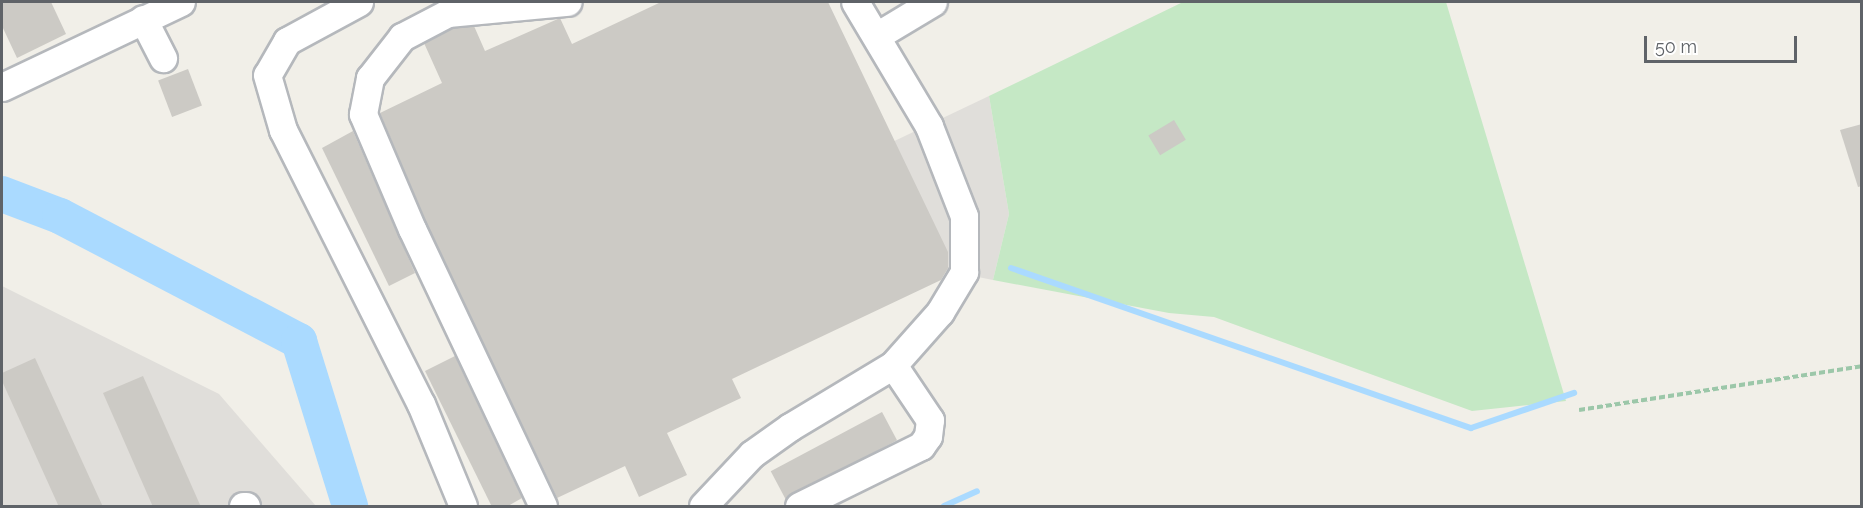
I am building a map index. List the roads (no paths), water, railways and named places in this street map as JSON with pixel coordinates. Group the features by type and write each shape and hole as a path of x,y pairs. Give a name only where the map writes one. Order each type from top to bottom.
{"street":[{"path":"2,87 181,2"},
{"path":"359,2 287,41 267,75 283,130 421,404 463,507"},
{"path":"543,507 411,229 363,114 370,78 402,37 448,13 567,2"},
{"path":"703,507 753,454 790,427 893,365 940,312 964,272 964,216 929,126 878,35 855,2"},
{"path":"878,35 933,2"},
{"path":"143,19 163,58"},
{"path":"799,507 921,446 928,436 930,420 893,365"}],"waterway":[{"path":"2,194 60,216 299,341 350,506"},
{"path":"1011,268 1471,428 1574,393"},
{"path":"944,506 977,491"}]}
